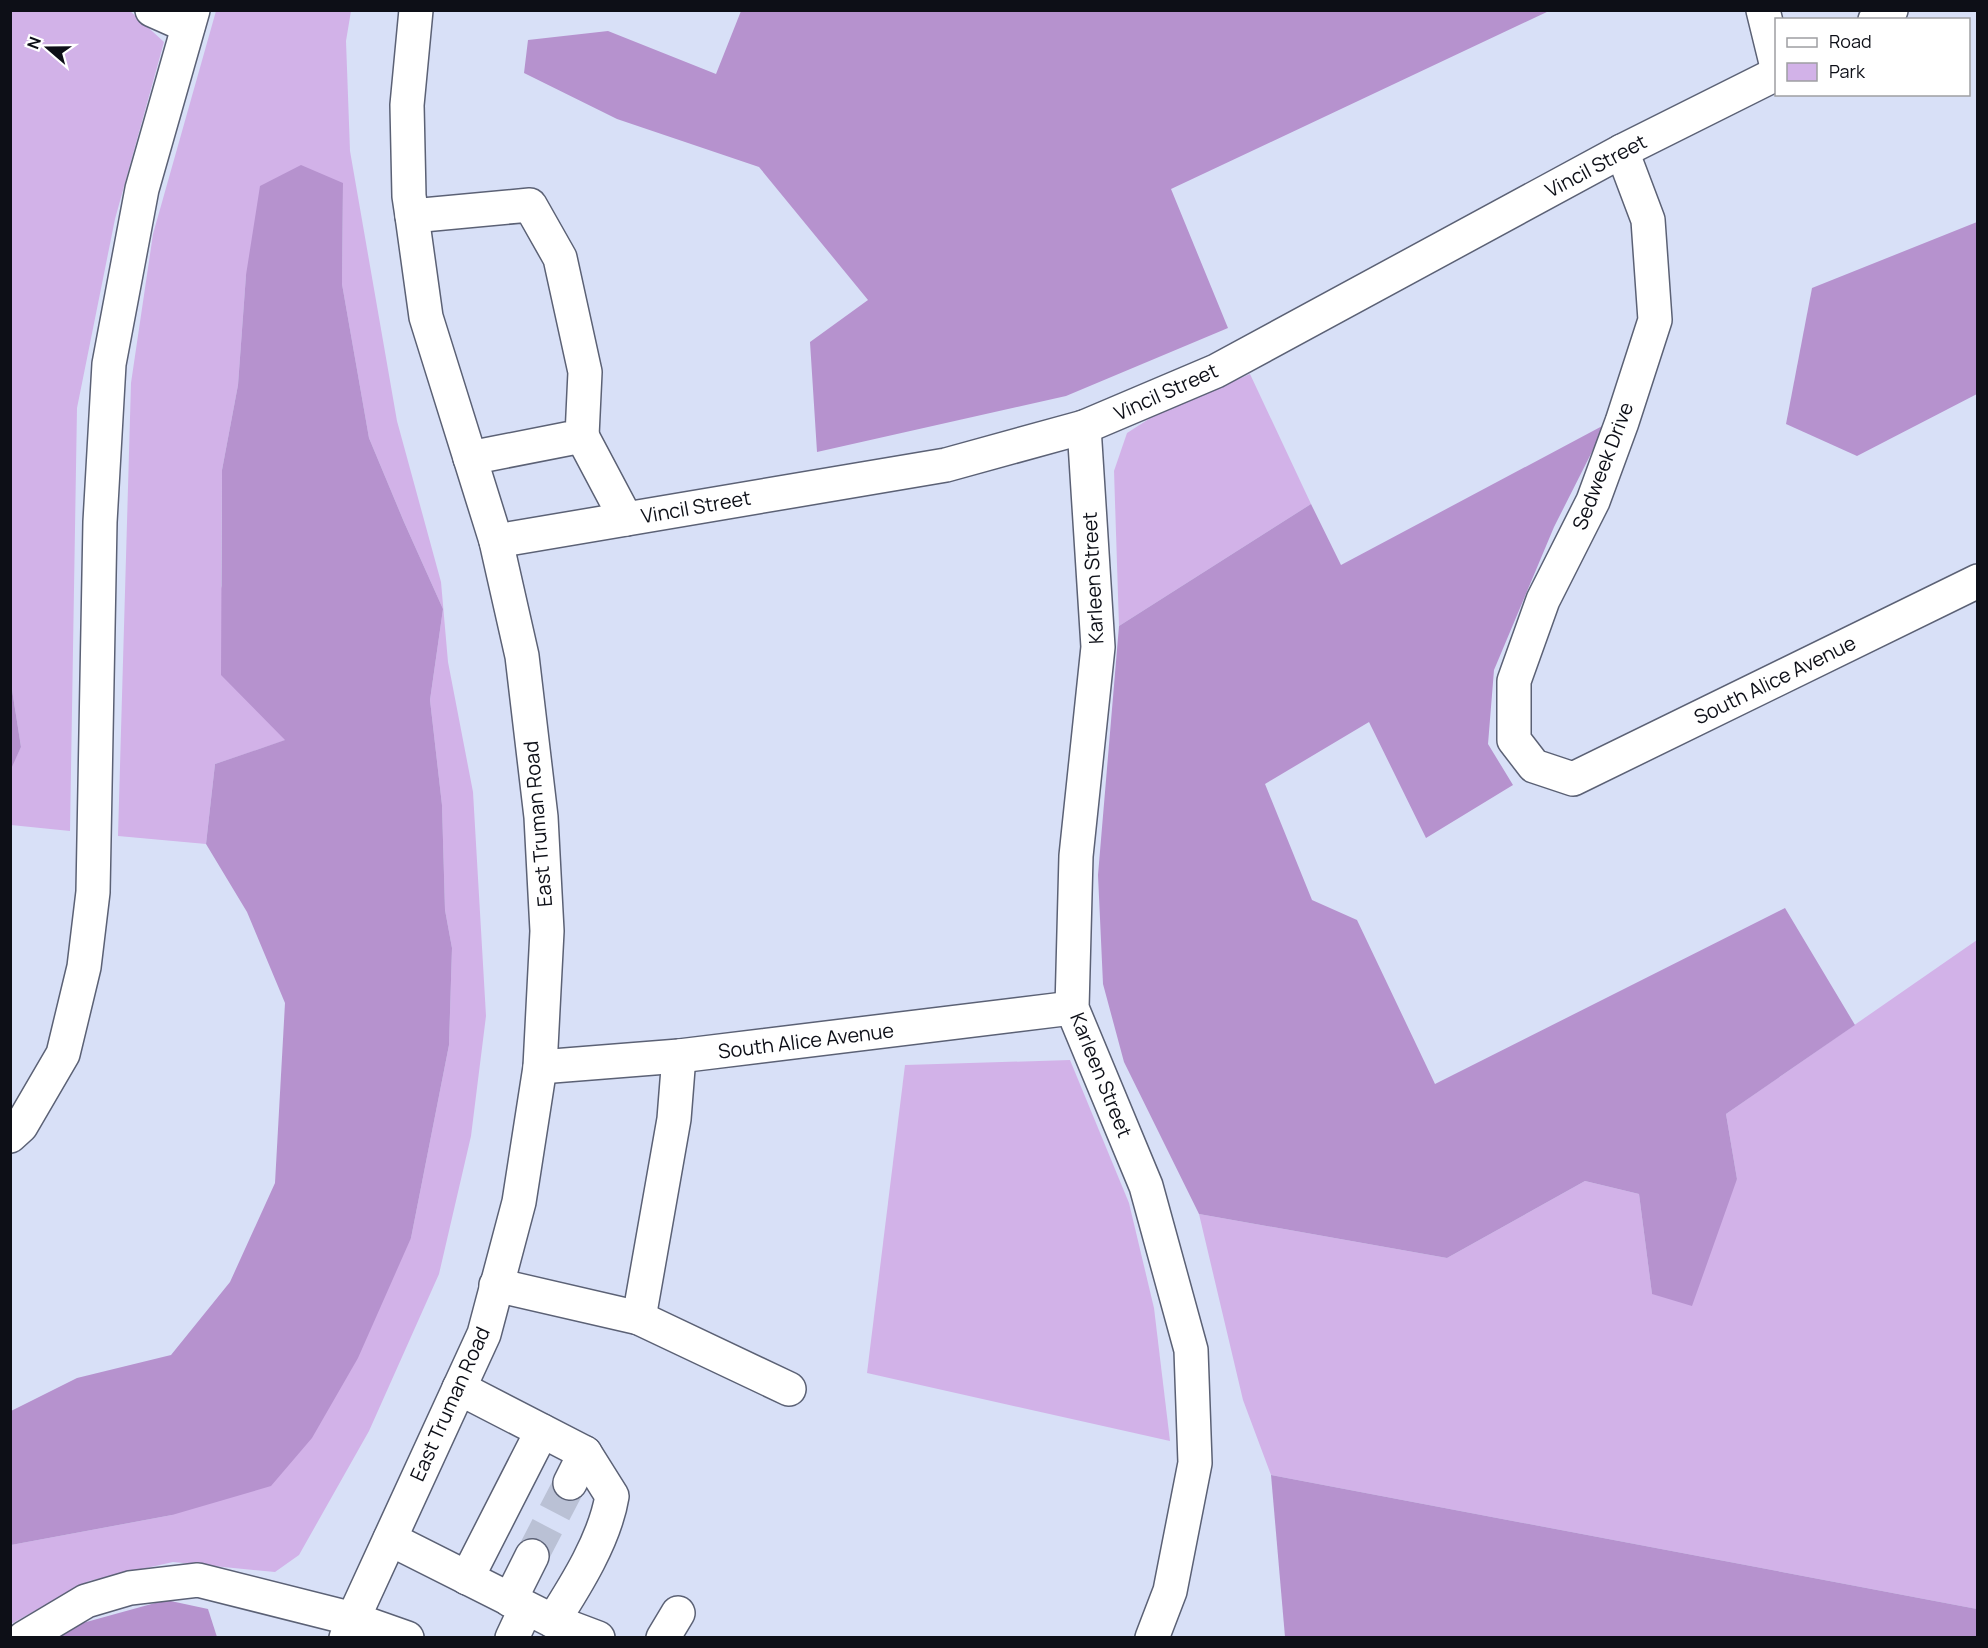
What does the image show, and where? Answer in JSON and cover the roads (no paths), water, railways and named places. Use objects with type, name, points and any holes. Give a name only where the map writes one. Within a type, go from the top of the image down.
[{"type":"street","points":[[10,1136],[21,1126],[63,1054],[84,967],[93,892],[100,522],[109,363],[142,189],[191,18],[152,10]]},
{"type":"street","name":"East Truman Road","points":[[345,1631],[484,1334],[519,1202],[540,1067],[546,931],[541,817],[522,656],[496,541],[426,317],[409,196],[407,105],[416,10]]},
{"type":"street","points":[[1763,10],[1775,59]]},
{"type":"street","points":[[1878,18],[1892,10]]},
{"type":"street","name":"Vincil Street","points":[[496,541],[946,465],[1084,427],[1216,371],[1622,151],[1775,74]]},
{"type":"street","name":"Sedweek Drive","points":[[1573,779],[1534,766],[1514,740],[1514,681],[1543,600],[1593,501],[1622,422],[1655,320],[1648,220],[1622,151]]},
{"type":"street","points":[[412,216],[530,205],[560,258],[585,372],[582,436],[626,519]]},
{"type":"street","name":"Karleen Street","points":[[1084,427],[1098,647],[1076,856],[1072,1008],[1146,1186],[1191,1350],[1195,1463],[1170,1592],[1152,1638]]},
{"type":"street","points":[[470,458],[582,436]]},
{"type":"street","name":"South Alice Avenue","points":[[1573,779],[1977,581]]},
{"type":"street","name":"South Alice Avenue","points":[[540,1067],[679,1056],[1072,1008]]},
{"type":"street","points":[[639,1318],[674,1119],[679,1056]]},
{"type":"street","points":[[496,1286],[639,1318],[789,1389]]},
{"type":"street","points":[[459,1388],[585,1453],[612,1496],[608,1516],[574,1588],[530,1609]]},
{"type":"street","points":[[467,1578],[542,1431]]},
{"type":"street","points":[[570,1483],[585,1453]]},
{"type":"street","points":[[390,1539],[530,1609],[598,1638]]},
{"type":"street","points":[[512,1638],[530,1609],[532,1556]]},
{"type":"street","points":[[24,1638],[86,1601],[130,1588],[198,1580],[345,1631],[407,1638]]},
{"type":"tunnel","points":[[532,1556],[570,1483]]}]
